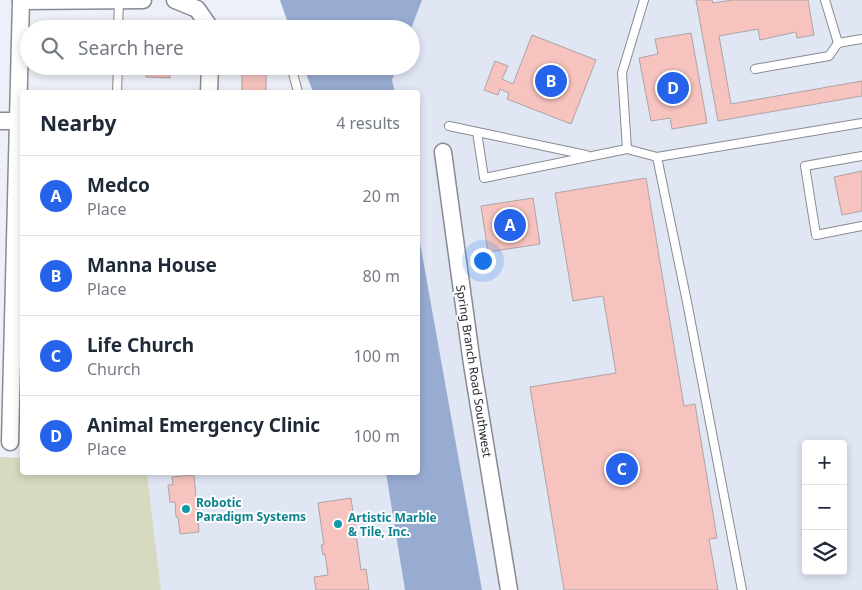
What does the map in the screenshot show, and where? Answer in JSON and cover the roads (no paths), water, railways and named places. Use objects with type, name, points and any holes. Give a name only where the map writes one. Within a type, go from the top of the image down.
[{"type":"street","points":[[21,20],[22,0],[143,0]]},
{"type":"street","points":[[177,0],[196,9],[204,20]]},
{"type":"street","points":[[11,442],[20,60]]},
{"type":"street","points":[[209,90],[210,75]]},
{"type":"street","points":[[0,120],[18,121]]},
{"type":"street","name":"Spring Branch Road Southwest","points":[[443,152],[472,364],[510,590]]},
{"type":"lane","points":[[627,149],[622,73],[644,0]]},
{"type":"lane","points":[[825,0],[838,43]]},
{"type":"lane","points":[[118,20],[119,1]]},
{"type":"lane","points":[[755,69],[829,56],[838,43],[862,39]]},
{"type":"lane","points":[[117,90],[118,75]]},
{"type":"lane","points":[[293,75],[297,90]]},
{"type":"lane","points":[[477,132],[484,178],[627,149],[657,157],[862,123]]},
{"type":"lane","points":[[449,126],[590,156]]},
{"type":"lane","points":[[862,156],[805,166],[816,235],[862,226]]},
{"type":"lane","points":[[657,157],[689,312],[742,590]]},
{"type":"water","points":[[280,0],[422,0],[414,20],[287,20]]},
{"type":"water","points":[[306,75],[394,75],[392,80],[394,90],[312,90]]},
{"type":"water","points":[[420,242],[482,590],[405,590],[386,475],[420,475]]},
{"type":"place","name":"Manna House","points":[[551,81]]},
{"type":"place","name":"Animal Emergency Clinic","points":[[673,88]]},
{"type":"place","name":"Medco","points":[[510,225]]},
{"type":"place","name":"Life Church","points":[[622,469]]},
{"type":"place","name":"Robotic Paradigm Systems","points":[[186,509]]},
{"type":"place","name":"Artistic Marble & Tile, Inc.","points":[[338,524]]}]
